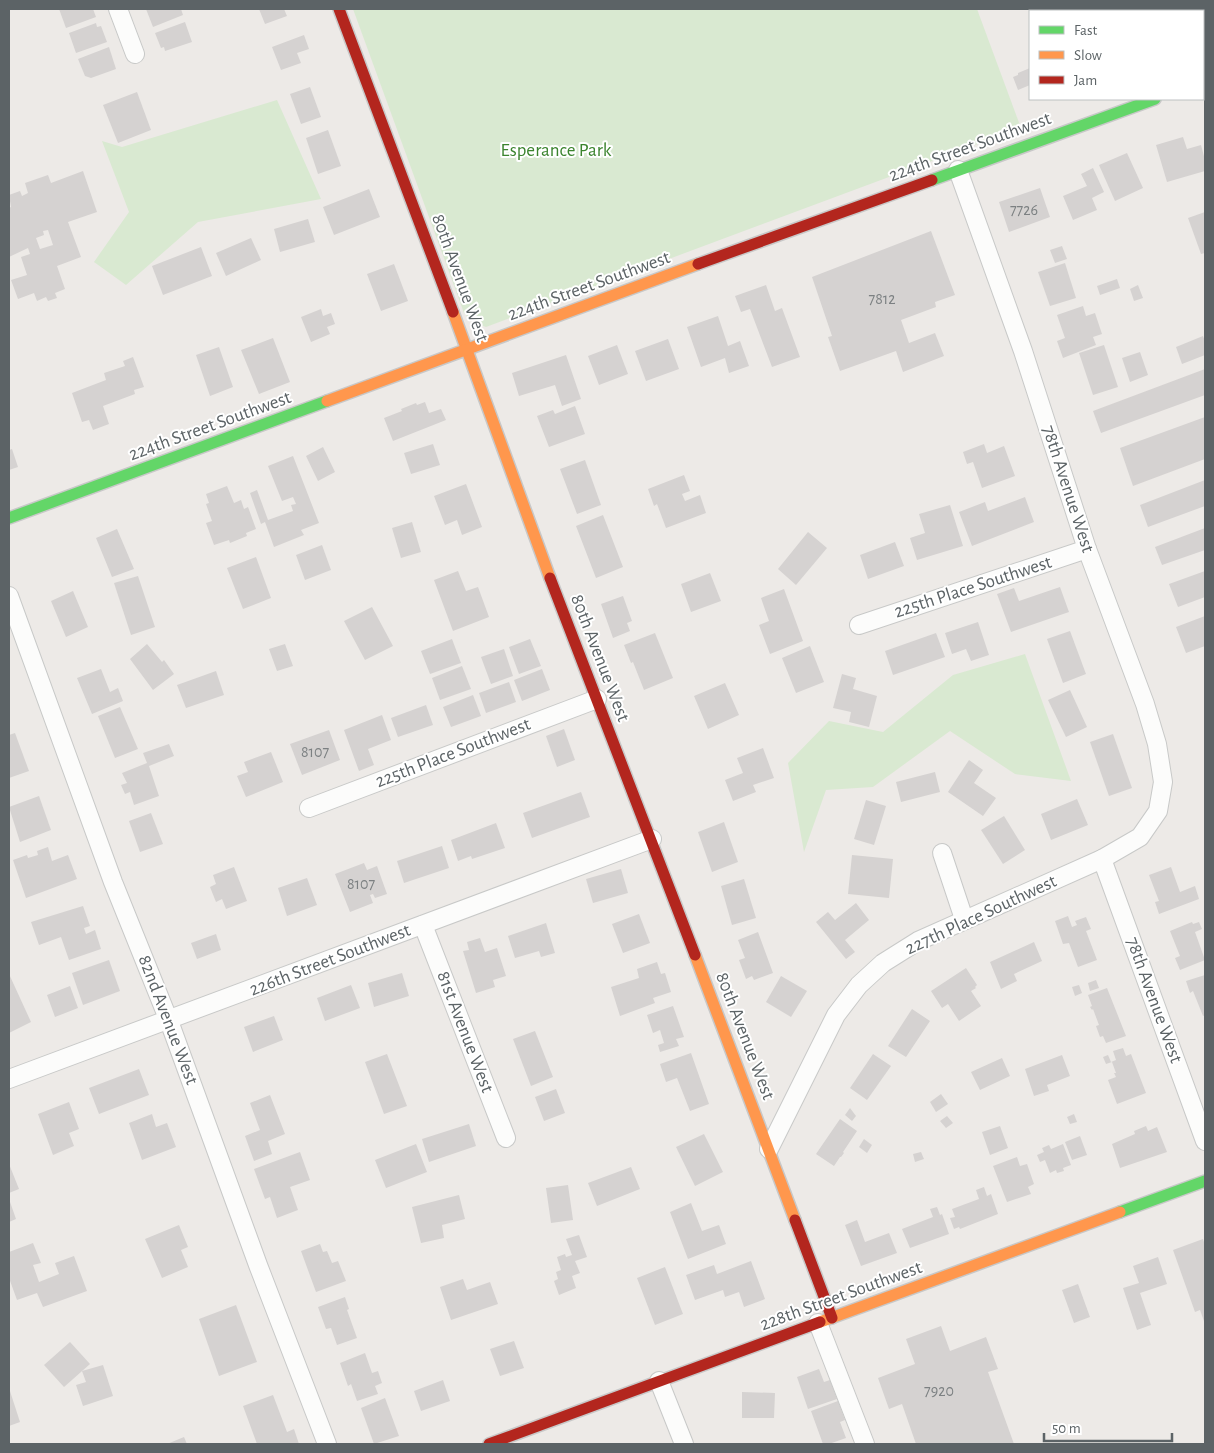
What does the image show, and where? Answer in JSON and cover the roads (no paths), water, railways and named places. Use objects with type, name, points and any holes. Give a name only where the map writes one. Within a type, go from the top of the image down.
[{"type":"street","points":[[118,9],[135,54]]},
{"type":"street","name":"80th Avenue West","points":[[340,9],[424,231],[532,527],[769,1149],[825,1321]]},
{"type":"street","name":"224th Street Southwest","points":[[9,518],[1152,100]]},
{"type":"street","name":"78th Avenue West","points":[[958,170],[1023,351],[1087,549],[1144,704],[1156,744],[1163,782],[1158,811]]},
{"type":"street","name":"225th Place Southwest","points":[[859,625],[1087,549]]},
{"type":"street","name":"82nd Avenue West","points":[[9,596],[113,882],[169,1021],[326,1444]]},
{"type":"street","name":"225th Place Southwest","points":[[309,808],[597,699]]},
{"type":"street","name":"227th Place Southwest","points":[[769,1149],[836,1015],[859,985],[883,963],[911,945],[964,919],[1102,859],[1140,837],[1158,811]]},
{"type":"street","name":"226th Street Southwest","points":[[9,1079],[652,840]]},
{"type":"street","points":[[942,854],[964,919]]},
{"type":"street","name":"78th Avenue West","points":[[1102,859],[1205,1141]]},
{"type":"street","name":"81st Avenue West","points":[[423,925],[506,1138]]},
{"type":"street","name":"228th Street Southwest","points":[[489,1444],[1205,1181]]},
{"type":"street","points":[[825,1321],[865,1444]]},
{"type":"street","points":[[659,1381],[684,1444]]},
{"type":"park label","name":"Esperance Park","points":[[556,150]]}]
